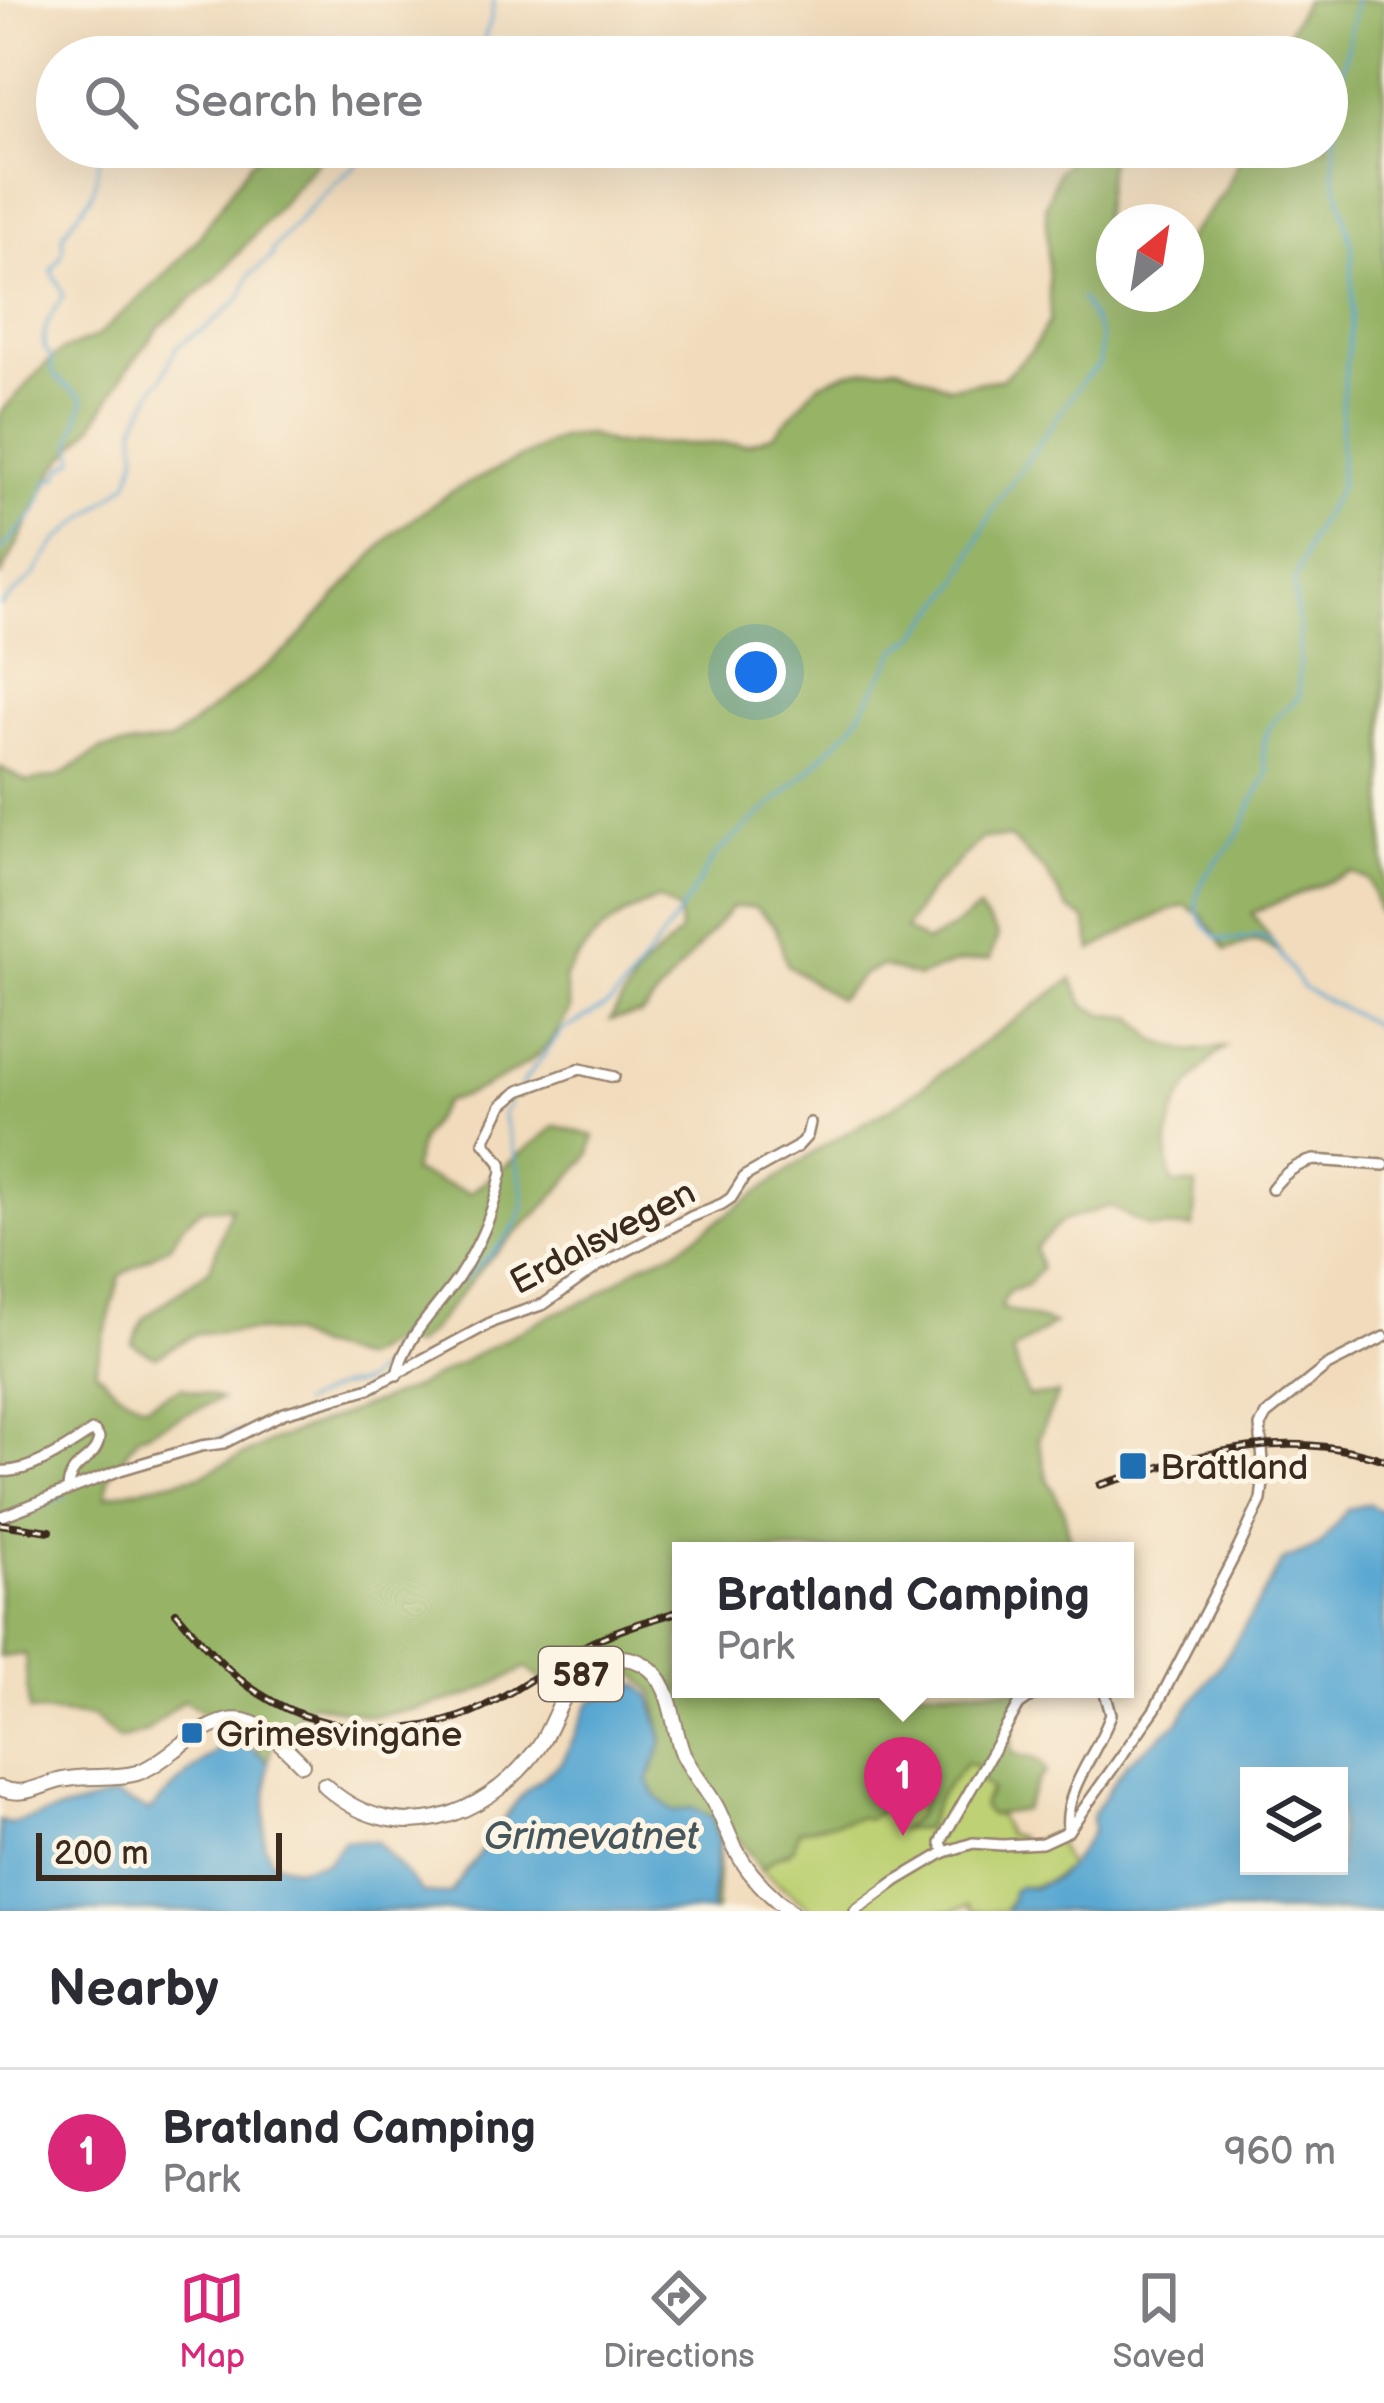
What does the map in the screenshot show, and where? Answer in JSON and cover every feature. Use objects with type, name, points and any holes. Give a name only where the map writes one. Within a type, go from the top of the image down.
[{"type":"main road","name":"587","points":[[324,1785],[355,1808],[388,1820],[430,1820],[457,1813],[496,1789],[530,1758],[570,1686],[592,1664],[611,1659],[638,1661],[662,1683],[683,1753],[717,1808],[735,1849],[759,1884],[790,1911]]},
{"type":"main road","points":[[0,1788],[18,1793],[68,1778],[139,1772],[212,1725],[229,1720],[261,1727],[302,1764]]},
{"type":"street","name":"Erdalsvegen","points":[[397,1375],[415,1336],[487,1229],[502,1172],[501,1163],[484,1142],[502,1105],[519,1091],[572,1070],[614,1077]]},
{"type":"street","name":"Erdalsvegen","points":[[0,1517],[180,1452],[224,1443],[284,1413],[349,1395],[397,1375],[494,1321],[544,1304],[598,1266],[731,1198],[745,1176],[797,1147],[810,1123]]},
{"type":"street","points":[[1272,1189],[1303,1162],[1384,1165]]},
{"type":"street","points":[[855,1911],[945,1852],[974,1844],[1042,1843],[1068,1831],[1155,1709],[1239,1547],[1261,1500],[1260,1426],[1266,1415],[1327,1366],[1384,1336]]},
{"type":"street","points":[[0,1471],[21,1470],[95,1432],[98,1448],[73,1470],[68,1489]]},
{"type":"street","points":[[945,1852],[944,1836],[1006,1726],[1030,1698]]},
{"type":"street","points":[[1068,1831],[1077,1784],[1112,1714],[1107,1698]]},
{"type":"green space","points":[[1305,0],[1384,0],[1384,919],[1369,880],[1351,872],[1252,913],[1279,951],[1256,941],[1226,950],[1203,916],[1184,905],[1092,950],[1086,920],[1068,909],[1045,871],[1010,838],[982,838],[928,892],[905,929],[926,942],[979,909],[998,935],[990,959],[956,963],[919,977],[882,966],[865,973],[838,999],[787,965],[775,926],[755,907],[732,907],[642,1014],[610,1020],[641,970],[680,933],[679,911],[658,899],[615,921],[583,951],[564,978],[570,1009],[540,1052],[501,1079],[444,1102],[420,1141],[412,1172],[470,1193],[556,1126],[594,1136],[590,1154],[549,1202],[485,1263],[414,1345],[391,1342],[360,1359],[289,1334],[266,1331],[197,1333],[156,1357],[132,1344],[144,1318],[210,1269],[231,1207],[200,1209],[170,1245],[120,1276],[95,1370],[120,1393],[145,1405],[182,1387],[220,1399],[138,1436],[109,1477],[106,1496],[201,1475],[275,1440],[414,1388],[546,1317],[593,1298],[644,1263],[674,1252],[822,1147],[901,1102],[1072,979],[1085,1006],[1107,1015],[1135,1018],[1156,1041],[1189,1051],[1225,1047],[1196,1076],[1171,1125],[1168,1144],[1173,1184],[1196,1185],[1193,1228],[1148,1227],[1110,1206],[1062,1221],[1035,1248],[1041,1269],[1027,1285],[1008,1292],[1001,1308],[1054,1324],[1012,1352],[1028,1397],[1058,1394],[1038,1439],[1071,1542],[672,1542],[672,1698],[1026,1698],[1012,1712],[1012,1752],[1037,1760],[1046,1772],[1024,1810],[990,1815],[983,1803],[991,1790],[982,1783],[978,1767],[966,1763],[939,1796],[925,1829],[901,1829],[916,1817],[926,1791],[915,1787],[868,1819],[799,1830],[793,1848],[761,1870],[739,1839],[720,1839],[716,1911],[711,1911],[692,1808],[672,1812],[648,1780],[663,1742],[655,1694],[630,1669],[582,1678],[555,1692],[527,1668],[471,1695],[370,1716],[311,1703],[274,1737],[268,1761],[229,1717],[206,1714],[183,1700],[146,1732],[119,1740],[93,1717],[29,1711],[25,1654],[0,1657],[0,767],[27,782],[59,776],[102,749],[171,741],[290,648],[392,534],[449,493],[560,438],[588,434],[611,444],[747,444],[774,435],[819,384],[848,372],[898,366],[949,387],[1002,379],[1032,350],[1050,320],[1046,205],[1061,168],[1109,168],[1104,204],[1096,204],[1096,312],[1204,312],[1204,217],[1236,168],[1348,168],[1348,36],[1285,36]]},
{"type":"green space","points":[[247,168],[312,168],[217,278],[160,326],[92,427],[56,467],[0,578],[0,413],[48,362],[63,350],[96,337],[197,240]]},
{"type":"green space","points":[[966,1763],[979,1767],[991,1790],[983,1803],[990,1815],[998,1814],[1007,1834],[1028,1843],[1054,1835],[1068,1867],[1045,1882],[1019,1887],[1005,1911],[973,1911],[969,1905],[952,1911],[814,1911],[761,1870],[773,1858],[788,1853],[799,1830],[860,1817],[915,1787],[926,1790],[916,1817],[901,1830],[927,1827],[942,1792]]},
{"type":"water","points":[[1368,1504],[1384,1513],[1384,1911],[1005,1911],[1012,1891],[1033,1888],[1068,1867],[1093,1831],[1094,1812],[1127,1763],[1178,1722],[1230,1651],[1283,1561],[1319,1546],[1347,1509]]},
{"type":"water","name":"Grimevatnet","points":[[636,1684],[651,1696],[663,1742],[648,1780],[655,1794],[672,1811],[692,1808],[712,1817],[718,1842],[711,1911],[0,1911],[0,1821],[10,1824],[115,1796],[149,1811],[224,1745],[245,1743],[268,1761],[264,1844],[272,1861],[295,1869],[327,1862],[344,1840],[377,1842],[423,1893],[450,1894],[523,1793],[563,1761],[590,1702]]},
{"type":"waterway","points":[[485,36],[494,0]]},
{"type":"waterway","points":[[1348,44],[1356,0]]},
{"type":"waterway","points":[[0,552],[35,512],[48,480],[57,478],[75,460],[72,441],[84,400],[55,375],[44,335],[63,297],[52,270],[61,255],[63,235],[92,193],[98,168]]},
{"type":"waterway","points":[[0,606],[36,574],[56,542],[129,482],[137,453],[135,426],[178,346],[240,299],[250,275],[353,168]]},
{"type":"waterway","points":[[1334,168],[1352,246],[1340,487],[1310,538],[1294,585],[1299,697],[1268,729],[1263,748],[1268,771],[1241,831],[1206,876],[1197,901],[1205,926],[1219,939],[1258,936],[1272,942],[1303,988],[1384,1030]]},
{"type":"waterway","points":[[521,1085],[562,1031],[611,1003],[632,979],[715,855],[853,725],[898,649],[917,635],[957,585],[993,509],[1083,380],[1099,365],[1101,337],[1081,298]]},
{"type":"waterway","points":[[460,1282],[505,1239],[523,1209],[520,1176],[503,1114],[510,1103]]},
{"type":"waterway","points":[[301,1404],[367,1380],[384,1365],[401,1331],[419,1321]]},
{"type":"waterway","points":[[218,1440],[237,1432]]},
{"type":"waterway","points":[[0,1529],[65,1496]]},
{"type":"railway","points":[[1100,1485],[1206,1455],[1275,1445],[1347,1450],[1384,1460]]},
{"type":"railway","points":[[0,1524],[50,1531]]},
{"type":"railway","points":[[176,1612],[228,1668],[273,1702],[331,1723],[393,1729],[424,1726],[483,1707],[590,1643],[672,1614]]},
{"type":"place","name":"Brattland","points":[[1133,1466]]},
{"type":"place","name":"Grimesvingane","points":[[192,1733]]},
{"type":"place","name":"Bratland Camping","points":[[903,1836]]}]
